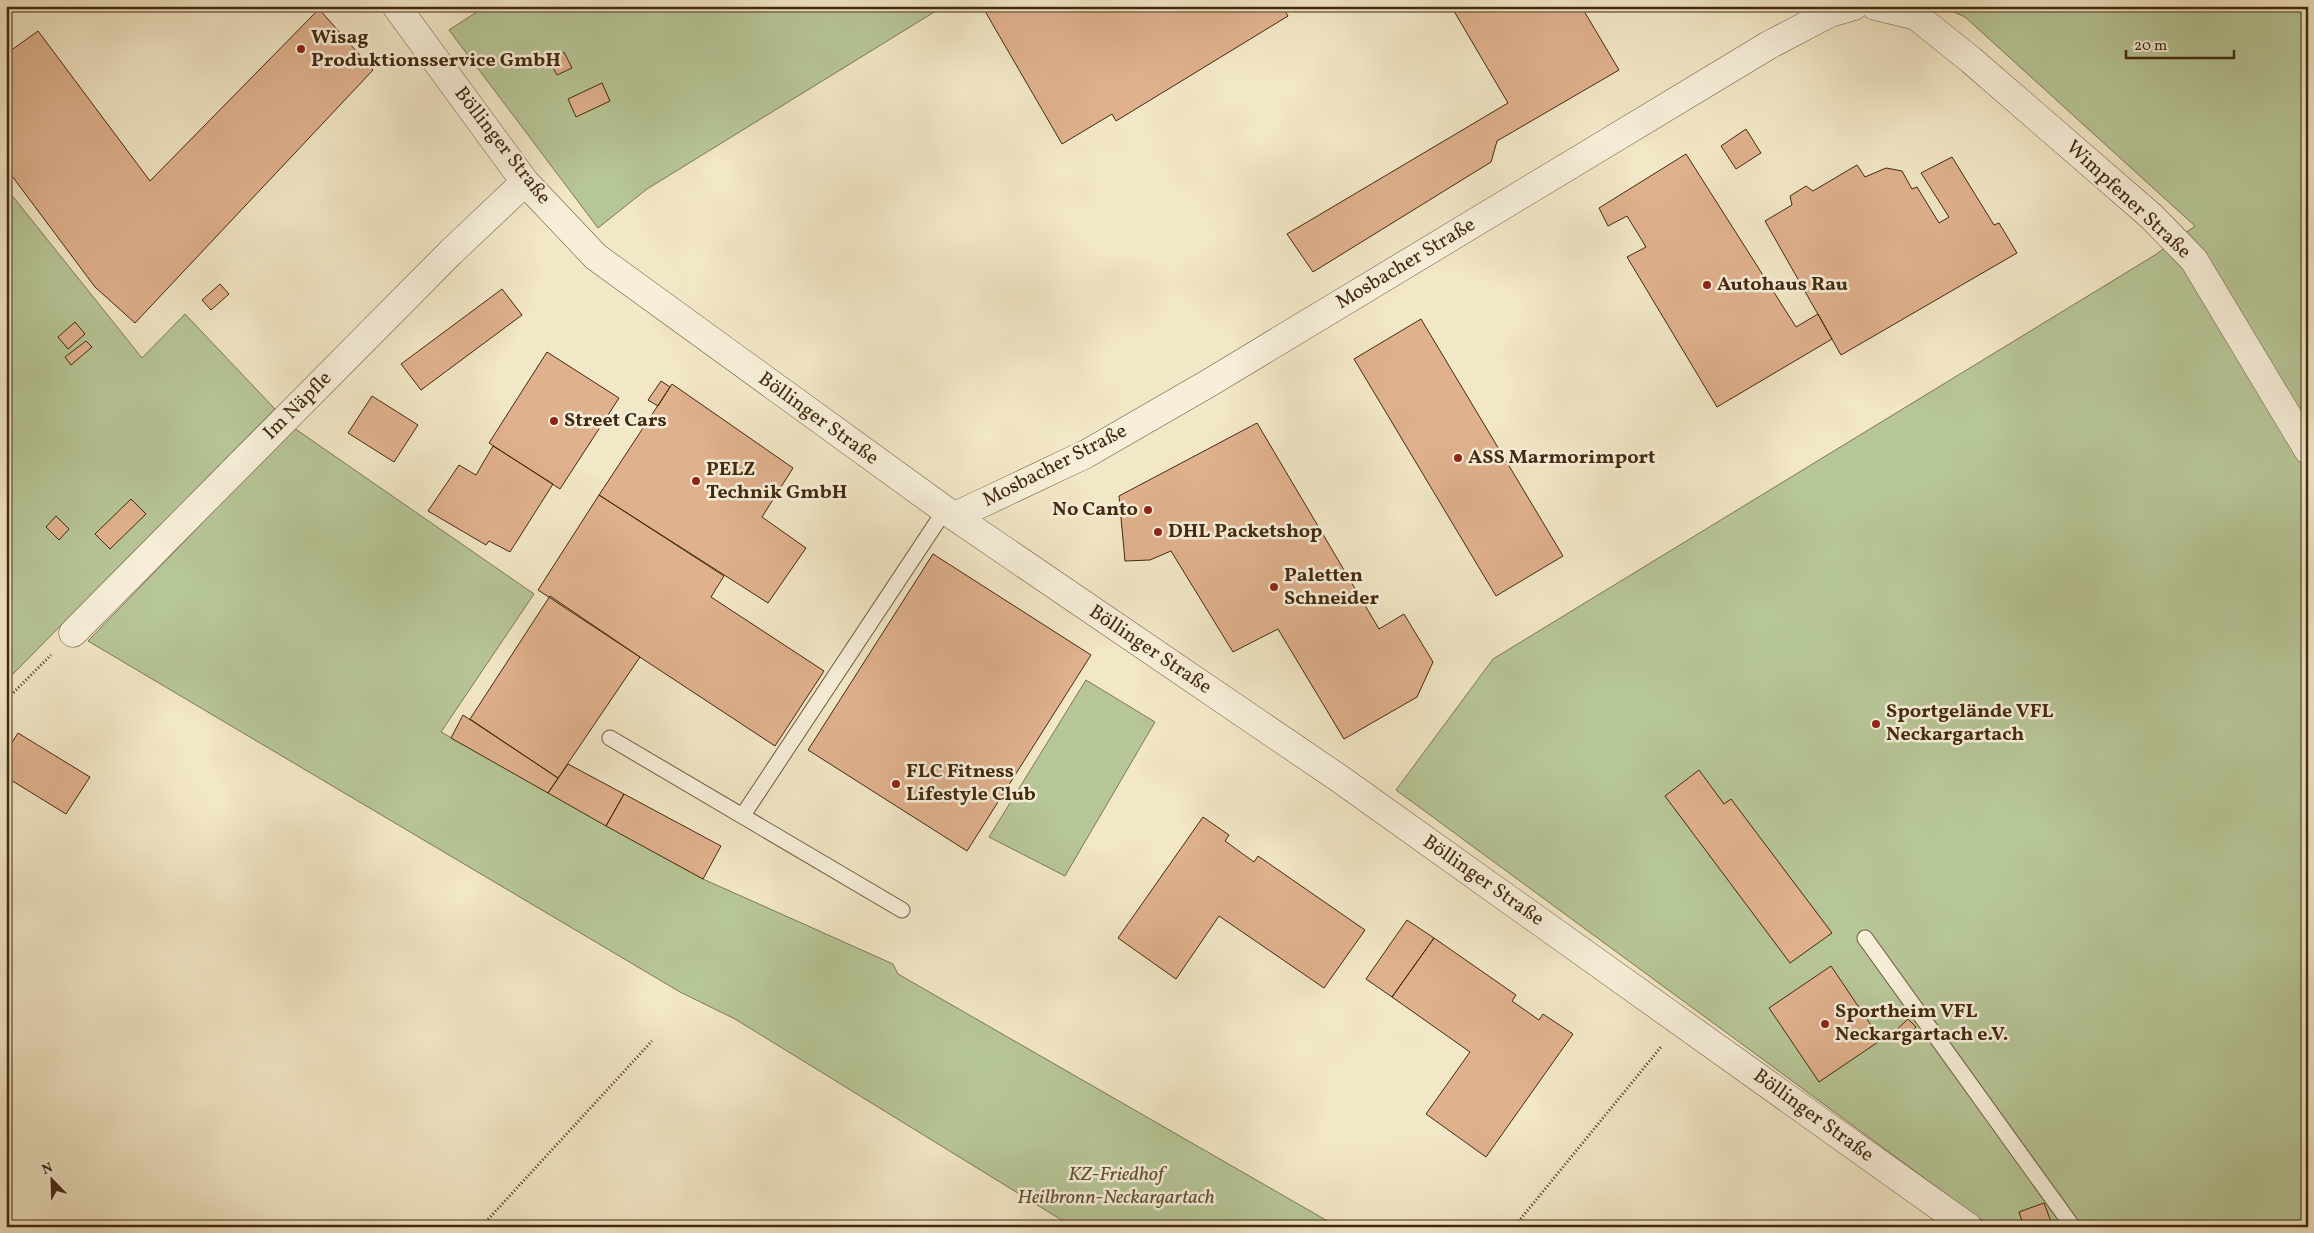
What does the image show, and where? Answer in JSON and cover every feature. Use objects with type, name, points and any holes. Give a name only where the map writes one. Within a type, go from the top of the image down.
[{"type":"street","name":"Böllinger Straße","points":[[396,6],[525,182],[596,257],[950,513],[1340,779],[1968,1227]]},
{"type":"street","name":"Mosbacher Straße","points":[[950,513],[1086,454],[1209,383],[1769,45],[1830,13],[1854,6]]},
{"type":"street","name":"Wimpfener Straße","points":[[1875,6],[1916,16],[1971,60],[2144,210],[2194,260],[2308,450]]},
{"type":"street","name":"Im Näpfle","points":[[73,633],[451,252],[525,182]]},
{"type":"lane","points":[[743,815],[950,513]]},
{"type":"lane","points":[[610,738],[902,910]]},
{"type":"lane","points":[[1865,938],[2074,1227]]},
{"type":"path","points":[[6,700],[73,633]]},
{"type":"path","points":[[1514,1227],[1682,1022]]},
{"type":"path","points":[[480,1227],[652,1041]]},
{"type":"green space","points":[[486,6],[944,6],[647,189],[598,228],[449,30]]},
{"type":"green space","name":"Sportgelände VFL Neckargartach","points":[[1941,6],[2308,6],[2308,1227],[1991,1227],[1396,790],[1493,659],[2155,255],[2195,226],[1965,17]]},
{"type":"green space","points":[[6,188],[142,358],[185,314],[275,409],[6,681]]},
{"type":"green space","name":"KZ-Friedhof Heilbronn-Neckargartach","points":[[294,428],[534,594],[441,732],[703,879],[893,964],[898,974],[1338,1227],[1073,1227],[735,1019],[680,992],[88,641]]},
{"type":"green space","points":[[1086,680],[1155,722],[1065,876],[989,837]]},
{"type":"building","points":[[982,6],[1282,6],[1288,16],[1116,121],[1112,114],[1062,144]]},
{"type":"building","points":[[1451,6],[1581,6],[1619,70],[1497,141],[1491,162],[1313,272],[1287,234],[1508,103]]},
{"type":"building","points":[[319,9],[373,70],[135,323],[95,287],[6,168],[6,54],[38,31],[150,181]]},
{"type":"building","points":[[564,52],[572,68],[557,75],[549,60]]},
{"type":"building","points":[[602,83],[610,101],[576,117],[568,99]]},
{"type":"building","points":[[1746,129],[1761,153],[1736,169],[1721,146]]},
{"type":"building","name":"Autohaus Rau","points":[[1686,154],[1796,327],[1818,314],[1832,339],[1717,407],[1627,257],[1646,247],[1627,216],[1608,226],[1599,208]]},
{"type":"building","points":[[1952,157],[1994,225],[1999,223],[2017,253],[1841,355],[1765,221],[1792,205],[1790,196],[1806,186],[1813,191],[1857,165],[1865,177],[1886,168],[1902,171],[1912,189],[1917,187],[1939,223],[1949,217],[1921,173]]},
{"type":"building","points":[[220,284],[229,294],[211,310],[202,300]]},
{"type":"building","points":[[502,289],[522,315],[421,390],[401,364]]},
{"type":"building","name":"ASS Marmorimport","points":[[1421,319],[1563,556],[1496,596],[1354,359]]},
{"type":"building","points":[[75,322],[85,334],[68,349],[58,337]]},
{"type":"building","points":[[86,341],[92,347],[71,365],[65,357]]},
{"type":"building","name":"Street Cars","points":[[547,352],[619,398],[560,489],[489,443]]},
{"type":"building","points":[[661,381],[670,387],[658,406],[648,400]]},
{"type":"building","name":"PELZ Technik GmbH","points":[[672,384],[793,468],[762,517],[806,548],[768,603],[599,495]]},
{"type":"building","points":[[372,396],[418,425],[394,462],[348,433]]},
{"type":"building","name":"Paletten Schneider","points":[[1257,423],[1379,629],[1404,614],[1433,662],[1417,697],[1344,739],[1278,629],[1233,652],[1171,551],[1150,560],[1125,561],[1119,496]]},
{"type":"building","points":[[493,446],[553,484],[510,552],[489,541],[486,545],[428,511],[459,465],[476,475]]},
{"type":"building","points":[[599,495],[724,576],[711,597],[824,671],[775,746],[538,590]]},
{"type":"building","points":[[131,499],[146,514],[110,549],[95,534]]},
{"type":"building","points":[[56,516],[69,529],[59,540],[46,527]]},
{"type":"building","points":[[933,554],[1091,655],[967,851],[808,750]]},
{"type":"building","points":[[550,596],[640,657],[558,778],[470,719]]},
{"type":"building","points":[[463,715],[558,778],[548,793],[451,738]]},
{"type":"building","points":[[18,733],[90,777],[66,814],[6,777],[6,752]]},
{"type":"building","points":[[568,764],[624,794],[606,826],[548,793]]},
{"type":"building","points":[[1699,770],[1724,804],[1731,799],[1832,933],[1790,963],[1665,796]]},
{"type":"building","points":[[624,794],[721,846],[703,879],[606,826]]},
{"type":"building","points":[[1203,817],[1229,835],[1225,841],[1254,862],[1258,856],[1365,930],[1324,988],[1219,916],[1176,979],[1118,938]]},
{"type":"building","points":[[1407,920],[1434,938],[1392,997],[1366,979]]},
{"type":"building","points":[[1434,938],[1516,995],[1512,1001],[1539,1020],[1543,1014],[1573,1034],[1486,1157],[1426,1114],[1470,1052],[1392,997]]},
{"type":"building","name":"Sportheim VFL Neckargartach e.V.","points":[[1831,966],[1881,1040],[1819,1082],[1769,1008]]},
{"type":"building","points":[[1908,1019],[1916,1027],[1902,1041],[1894,1032]]},
{"type":"building","points":[[2044,1203],[2053,1227],[2024,1227],[2019,1212]]},
{"type":"place","name":"Wisag Produktionsservice GmbH","points":[[301,49]]},
{"type":"place","name":"Autohaus Rau","points":[[1707,285]]},
{"type":"place","name":"Street Cars","points":[[554,421]]},
{"type":"place","name":"ASS Marmorimport","points":[[1458,458]]},
{"type":"place","name":"PELZ Technik GmbH","points":[[696,481]]},
{"type":"place","name":"No Canto","points":[[1148,510]]},
{"type":"place","name":"DHL Packetshop","points":[[1158,532]]},
{"type":"place","name":"Paletten Schneider","points":[[1274,587]]},
{"type":"place","name":"Sportgelände VFL Neckargartach","points":[[1876,724]]},
{"type":"place","name":"FLC Fitness Lifestyle Club","points":[[896,784]]},
{"type":"place","name":"Sportheim VFL Neckargartach e.V.","points":[[1825,1024]]}]
